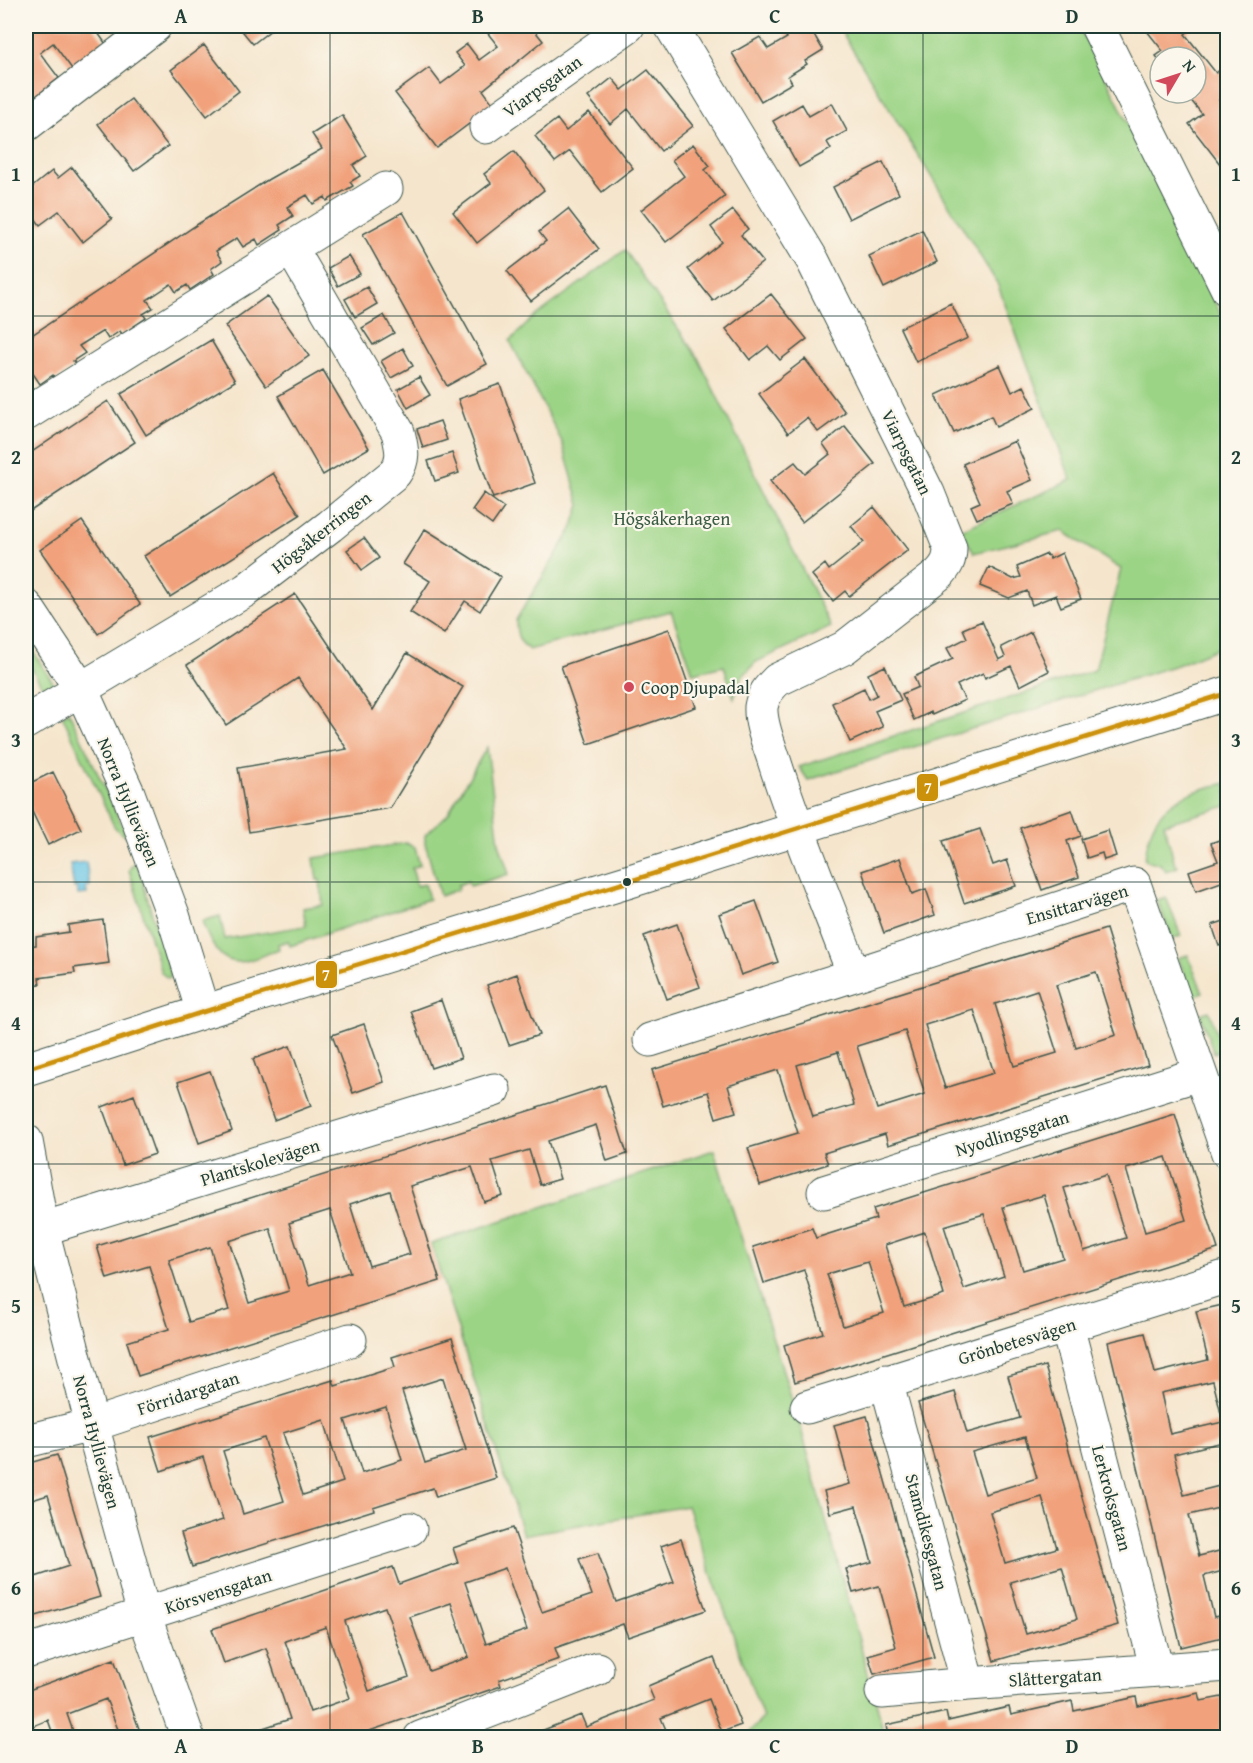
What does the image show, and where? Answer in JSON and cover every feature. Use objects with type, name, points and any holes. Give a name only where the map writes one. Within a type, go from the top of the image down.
[{"type":"street","points":[[26,125],[155,26]]},
{"type":"street","name":"Viarpsgatan","points":[[486,127],[628,26]]},
{"type":"street","name":"Viarpsgatan","points":[[671,26],[813,261],[927,493],[950,548],[947,566],[872,628],[844,648],[789,673],[768,688],[761,709],[766,734],[786,798],[798,827]]},
{"type":"street","points":[[1097,26],[1227,290]]},
{"type":"street","points":[[26,414],[386,189]]},
{"type":"street","name":"Högsåkerringen","points":[[26,722],[246,590],[330,526],[395,473],[401,464],[402,450],[398,432],[291,248]]},
{"type":"street","name":"Norra Hyllievägen","points":[[26,606],[81,689],[148,844],[203,1012]]},
{"type":"street","points":[[26,1069],[1227,693]]},
{"type":"street","points":[[798,827],[854,975]]},
{"type":"street","name":"Ensittarvägen","points":[[650,1040],[1134,884],[1227,1153]]},
{"type":"street","name":"Nyodlingsgatan","points":[[824,1192],[1199,1074]]},
{"type":"street","name":"Plantskolevägen","points":[[34,1231],[494,1090]]},
{"type":"street","name":"Norra Hyllievägen","points":[[26,1141],[34,1231],[92,1425],[144,1614],[188,1737]]},
{"type":"street","name":"Grönbetesvägen","points":[[807,1407],[1227,1276]]},
{"type":"street","name":"Lerkroksgatan","points":[[1067,1326],[1157,1670]]},
{"type":"street","name":"Förridargatan","points":[[26,1441],[92,1425],[350,1340]]},
{"type":"street","name":"Stamdikesgatan","points":[[885,1381],[968,1684]]},
{"type":"street","name":"Körsvensgatan","points":[[26,1652],[410,1529]]},
{"type":"street","name":"Slåttergatan","points":[[882,1692],[1227,1665]]},
{"type":"street","points":[[420,1737],[597,1669]]},
{"type":"green space","points":[[838,26],[1077,26],[1090,45],[1227,327],[1227,644],[1180,664],[808,780],[799,767],[1095,670],[1121,569],[1063,531],[974,553],[961,530],[1071,480],[997,283]]},
{"type":"green space","name":"Högsåkerhagen","points":[[625,250],[698,358],[831,627],[756,662],[741,678],[734,698],[724,666],[693,673],[671,611],[529,650],[517,633],[516,620],[572,529],[580,505],[562,442],[510,341],[533,318]]},
{"type":"green space","points":[[26,641],[55,685],[45,691],[26,659]]},
{"type":"green space","points":[[69,712],[127,836],[120,833],[114,826],[62,715]]},
{"type":"green space","points":[[487,747],[499,843],[509,874],[470,886],[468,881],[458,885],[459,889],[440,896],[425,843],[425,835],[447,815]]},
{"type":"green space","points":[[1227,783],[1227,806],[1164,824],[1175,864],[1178,867],[1166,871],[1160,864],[1145,860],[1153,827],[1170,805],[1194,792]]},
{"type":"green space","points":[[406,843],[415,848],[420,865],[412,868],[417,886],[425,884],[429,899],[290,946],[288,941],[278,944],[279,949],[243,962],[225,958],[214,947],[207,934],[202,921],[220,916],[225,939],[306,926],[303,908],[323,905],[314,858]]},
{"type":"green space","points":[[137,863],[171,977],[167,978],[161,972],[129,870]]},
{"type":"green space","points":[[1166,897],[1181,936],[1172,939],[1157,900]]},
{"type":"green space","points":[[1188,955],[1203,993],[1194,997],[1178,958]]},
{"type":"green space","points":[[1209,1011],[1223,1050],[1214,1053],[1200,1014]]},
{"type":"green space","points":[[714,1150],[800,1425],[884,1737],[745,1737],[763,1718],[687,1506],[523,1535],[431,1244]]},
{"type":"water","points":[[86,862],[90,886],[86,887],[87,894],[78,895],[77,887],[74,888],[70,864]]},
{"type":"building","points":[[29,26],[93,26],[106,44],[72,69],[53,43],[40,53],[59,78],[26,104],[26,28]]},
{"type":"building","points":[[112,26],[129,26],[119,34]]},
{"type":"building","points":[[238,26],[276,26],[253,44]]},
{"type":"building","points":[[482,26],[531,26],[543,41],[483,90],[494,105],[437,148],[395,93],[429,68],[441,84],[465,66],[455,53],[467,44],[479,60],[498,46]]},
{"type":"building","points":[[809,26],[823,50],[805,61],[807,64],[788,76],[792,83],[761,101],[732,53],[760,37],[768,49],[787,38],[781,28]]},
{"type":"building","points":[[1143,26],[1195,26],[1185,34],[1194,45],[1158,45]]},
{"type":"building","points":[[204,45],[239,91],[207,116],[171,70]]},
{"type":"building","points":[[1208,63],[1216,73],[1227,64],[1227,93],[1219,100],[1227,111],[1227,173],[1189,124],[1202,114],[1195,105],[1208,105]]},
{"type":"building","points":[[648,70],[693,126],[661,151],[628,109],[610,124],[588,97],[612,78],[622,90]]},
{"type":"building","points":[[131,99],[168,146],[134,171],[98,124]]},
{"type":"building","points":[[832,103],[847,131],[827,142],[831,149],[799,167],[773,121],[802,104],[809,116]]},
{"type":"building","points":[[589,112],[633,168],[602,192],[570,151],[555,162],[535,136],[557,119],[566,131]]},
{"type":"building","points":[[342,115],[367,156],[353,165],[360,176],[350,182],[353,186],[327,201],[325,197],[313,204],[307,195],[287,207],[293,216],[279,225],[282,230],[259,245],[256,239],[243,247],[237,238],[216,251],[222,261],[211,269],[214,274],[190,290],[187,285],[176,292],[171,284],[147,300],[153,308],[143,314],[146,318],[122,334],[120,331],[108,339],[103,331],[79,346],[85,353],[73,361],[76,365],[55,379],[53,375],[40,384],[32,372],[26,376],[26,339],[198,224],[322,149],[312,134]]},
{"type":"building","points":[[693,144],[710,166],[705,170],[725,196],[666,242],[641,210],[684,176],[672,160]]},
{"type":"building","points":[[514,151],[544,190],[477,243],[453,212],[491,183],[484,174]]},
{"type":"building","points":[[883,162],[899,194],[849,219],[833,187]]},
{"type":"building","points":[[72,167],[112,219],[83,242],[59,211],[40,225],[26,206],[26,192],[52,171],[58,178]]},
{"type":"building","points":[[568,209],[599,249],[531,301],[507,271],[546,241],[539,232]]},
{"type":"building","points":[[733,210],[748,229],[741,235],[763,262],[713,301],[688,269],[722,242],[711,227]]},
{"type":"building","points":[[403,212],[487,364],[447,386],[363,234]]},
{"type":"building","points":[[922,230],[937,262],[884,288],[869,256]]},
{"type":"building","points":[[349,256],[360,274],[338,286],[328,268]]},
{"type":"building","points":[[367,287],[377,304],[355,317],[345,299]]},
{"type":"building","points":[[771,294],[807,339],[780,360],[768,346],[750,360],[726,329]]},
{"type":"building","points":[[267,296],[309,356],[266,386],[225,326]]},
{"type":"building","points":[[951,303],[968,338],[916,362],[900,328]]},
{"type":"building","points":[[384,315],[394,333],[373,345],[362,328]]},
{"type":"building","points":[[211,340],[235,381],[146,435],[121,394]]},
{"type":"building","points":[[403,348],[413,366],[391,378],[381,361]]},
{"type":"building","points":[[805,359],[845,412],[818,432],[807,418],[788,433],[759,394]]},
{"type":"building","points":[[1000,365],[1012,392],[1024,386],[1035,408],[996,427],[991,416],[954,433],[936,395]]},
{"type":"building","points":[[323,370],[369,448],[323,475],[278,396]]},
{"type":"building","points":[[419,377],[430,395],[408,408],[398,389]]},
{"type":"building","points":[[500,384],[535,483],[493,498],[458,399]]},
{"type":"building","points":[[108,401],[135,442],[26,514],[26,456]]},
{"type":"building","points":[[440,421],[447,440],[423,448],[417,429]]},
{"type":"building","points":[[845,426],[875,464],[802,522],[770,481],[795,462],[805,474],[830,454],[823,444]]},
{"type":"building","points":[[1015,441],[1032,480],[1007,491],[1013,504],[977,519],[971,506],[980,502],[963,464]]},
{"type":"building","points":[[452,453],[459,473],[435,481],[428,461]]},
{"type":"building","points":[[273,473],[300,515],[170,597],[144,556]]},
{"type":"building","points":[[484,493],[504,508],[492,525],[472,510]]},
{"type":"building","points":[[874,507],[908,550],[849,596],[845,591],[833,601],[812,575],[825,564],[829,570],[864,542],[851,526]]},
{"type":"building","points":[[82,521],[140,604],[98,634],[40,550]]},
{"type":"building","points":[[425,529],[501,577],[480,611],[465,601],[444,634],[410,612],[430,581],[403,564]]},
{"type":"building","points":[[364,538],[379,558],[362,570],[347,550]]},
{"type":"building","points":[[1062,553],[1081,599],[1061,607],[1056,595],[1032,605],[1027,591],[1009,598],[980,586],[989,567],[1013,579],[1021,577],[1017,567],[1047,554],[1050,559]]},
{"type":"building","points":[[295,594],[373,710],[407,653],[463,687],[390,808],[249,832],[238,768],[347,749],[298,678],[226,725],[187,665]]},
{"type":"building","points":[[982,621],[999,660],[1005,657],[1001,647],[1031,632],[1049,671],[1020,686],[1011,666],[985,678],[983,673],[957,685],[965,700],[932,715],[931,712],[914,720],[902,694],[918,687],[914,677],[953,659],[947,648],[967,638],[963,629]]},
{"type":"building","name":"Coop Djupadal","points":[[669,629],[696,707],[588,744],[561,666]]},
{"type":"building","points":[[885,666],[901,700],[875,711],[883,727],[850,742],[832,703],[864,688],[869,699],[877,695],[868,674]]},
{"type":"building","points":[[53,772],[81,829],[48,845],[26,799],[26,785]]},
{"type":"building","points":[[1072,810],[1081,836],[1067,841],[1079,877],[1042,890],[1020,828]]},
{"type":"building","points":[[980,829],[993,865],[1007,860],[1016,886],[964,903],[943,841]]},
{"type":"building","points":[[1108,830],[1116,856],[1104,860],[1102,853],[1087,858],[1081,839]]},
{"type":"building","points":[[1227,837],[1227,880],[1196,891],[1189,871],[1218,861],[1211,843]]},
{"type":"building","points":[[900,858],[912,894],[926,889],[935,915],[884,933],[862,871]]},
{"type":"building","points":[[756,901],[778,962],[741,975],[719,914]]},
{"type":"building","points":[[103,920],[109,963],[74,968],[75,973],[39,978],[40,984],[26,986],[26,946],[36,945],[36,937],[69,932],[68,925]]},
{"type":"building","points":[[1227,920],[1227,943],[1219,946],[1212,925]]},
{"type":"building","points":[[677,924],[700,987],[667,999],[644,936]]},
{"type":"building","points":[[1106,929],[1148,1065],[888,1145],[885,1134],[824,1153],[828,1164],[760,1185],[748,1148],[798,1133],[778,1070],[728,1086],[736,1112],[716,1118],[708,1092],[663,1106],[652,1070]],"holes":[[[1096,972],[1116,1035],[1076,1048],[1056,985]],[[1037,990],[1057,1053],[1014,1066],[995,1004]],[[974,1010],[994,1073],[945,1088],[925,1025]],[[905,1031],[925,1094],[877,1109],[857,1046]],[[838,1052],[854,1105],[813,1117],[797,1065]]]},
{"type":"building","points":[[517,974],[539,1035],[509,1045],[487,985]]},
{"type":"building","points":[[441,1000],[461,1058],[431,1068],[411,1011]]},
{"type":"building","points":[[364,1024],[384,1082],[353,1093],[332,1035]]},
{"type":"building","points":[[290,1046],[311,1106],[274,1120],[253,1059]]},
{"type":"building","points":[[210,1071],[232,1131],[199,1143],[178,1082]]},
{"type":"building","points":[[605,1085],[627,1154],[607,1161],[596,1125],[548,1141],[560,1179],[540,1185],[529,1150],[492,1161],[503,1196],[484,1202],[472,1167],[410,1186],[440,1281],[138,1376],[127,1342],[169,1329],[149,1266],[107,1279],[97,1246]],"holes":[[[390,1191],[410,1254],[369,1266],[350,1204]],[[330,1210],[350,1272],[309,1285],[289,1223]],[[270,1228],[289,1291],[249,1303],[229,1241]],[[210,1247],[229,1310],[189,1322],[169,1260]]]},
{"type":"building","points":[[134,1095],[155,1154],[123,1165],[102,1107]]},
{"type":"building","points":[[1175,1114],[1218,1249],[795,1382],[784,1345],[823,1333],[804,1270],[764,1283],[753,1247],[812,1228],[816,1238],[876,1219],[873,1209]],"holes":[[[1166,1157],[1186,1220],[1145,1232],[1126,1169]],[[1106,1175],[1126,1238],[1084,1251],[1064,1188]],[[1044,1195],[1063,1258],[1023,1270],[1003,1207]],[[984,1214],[1004,1276],[964,1289],[944,1226]],[[925,1232],[944,1295],[904,1307],[885,1245]],[[868,1262],[884,1313],[843,1326],[827,1274]]]},
{"type":"building","points":[[1227,1304],[1227,1441],[1174,1454],[1184,1495],[1227,1484],[1227,1506],[1189,1515],[1199,1556],[1227,1549],[1227,1570],[1204,1576],[1214,1617],[1227,1614],[1227,1636],[1181,1647],[1108,1342],[1145,1333],[1155,1373],[1208,1360],[1196,1311]],"holes":[[[1213,1381],[1223,1422],[1170,1434],[1161,1393]]]},
{"type":"building","points":[[452,1338],[496,1478],[436,1497],[433,1488],[373,1507],[374,1510],[192,1567],[181,1533],[223,1520],[203,1457],[161,1471],[150,1437],[333,1380],[335,1386],[395,1367],[392,1357]],"holes":[[[443,1378],[466,1450],[425,1463],[402,1391]],[[386,1407],[402,1460],[362,1473],[345,1420]],[[324,1420],[343,1482],[303,1495],[283,1433]],[[264,1438],[284,1501],[243,1514],[223,1451]]]},
{"type":"building","points":[[1045,1366],[1118,1625],[994,1661],[918,1403],[955,1392],[967,1433],[1020,1418],[1008,1376]],"holes":[[[1025,1437],[1037,1478],[985,1494],[972,1452]],[[1042,1497],[1057,1548],[1005,1563],[990,1512]],[[1062,1567],[1077,1619],[1026,1634],[1010,1582]]]},
{"type":"building","points":[[867,1416],[934,1657],[874,1674],[868,1655],[896,1647],[879,1586],[853,1593],[846,1569],[872,1562],[856,1506],[830,1513],[824,1491],[850,1484],[834,1425]]},
{"type":"building","points":[[57,1455],[100,1597],[26,1619],[26,1570],[29,1579],[69,1566],[48,1495],[26,1502],[26,1464]]},
{"type":"building","points":[[513,1528],[542,1612],[592,1595],[579,1559],[598,1553],[616,1602],[674,1582],[661,1546],[681,1539],[706,1610],[628,1637],[623,1624],[555,1648],[559,1659],[499,1680],[501,1686],[352,1737],[253,1737],[251,1732],[290,1719],[266,1648],[224,1663],[212,1629],[393,1567],[399,1584],[458,1563],[453,1548]],"holes":[[[505,1568],[527,1630],[486,1644],[465,1582]],[[451,1603],[469,1657],[429,1671],[410,1617]],[[385,1607],[409,1677],[369,1691],[345,1621]],[[326,1627],[350,1698],[310,1712],[285,1641]]]},
{"type":"building","points":[[714,1658],[741,1725],[722,1732],[709,1699],[661,1718],[669,1737],[526,1737],[581,1715],[586,1727],[654,1700],[648,1686]]},
{"type":"building","points":[[114,1659],[142,1737],[121,1737],[106,1699],[67,1714],[75,1737],[54,1737],[48,1720],[26,1729],[26,1691]]},
{"type":"building","points":[[1199,1693],[1201,1701],[1227,1696],[1227,1737],[888,1737],[886,1725],[946,1712],[948,1721],[1009,1707],[1011,1715],[1072,1701],[1074,1711],[1136,1697],[1138,1706]]},
{"type":"transit line","name":"7","points":[[26,1069],[1228,693]]},
{"type":"place","name":"Coop Djupadal","points":[[629,687]]}]
